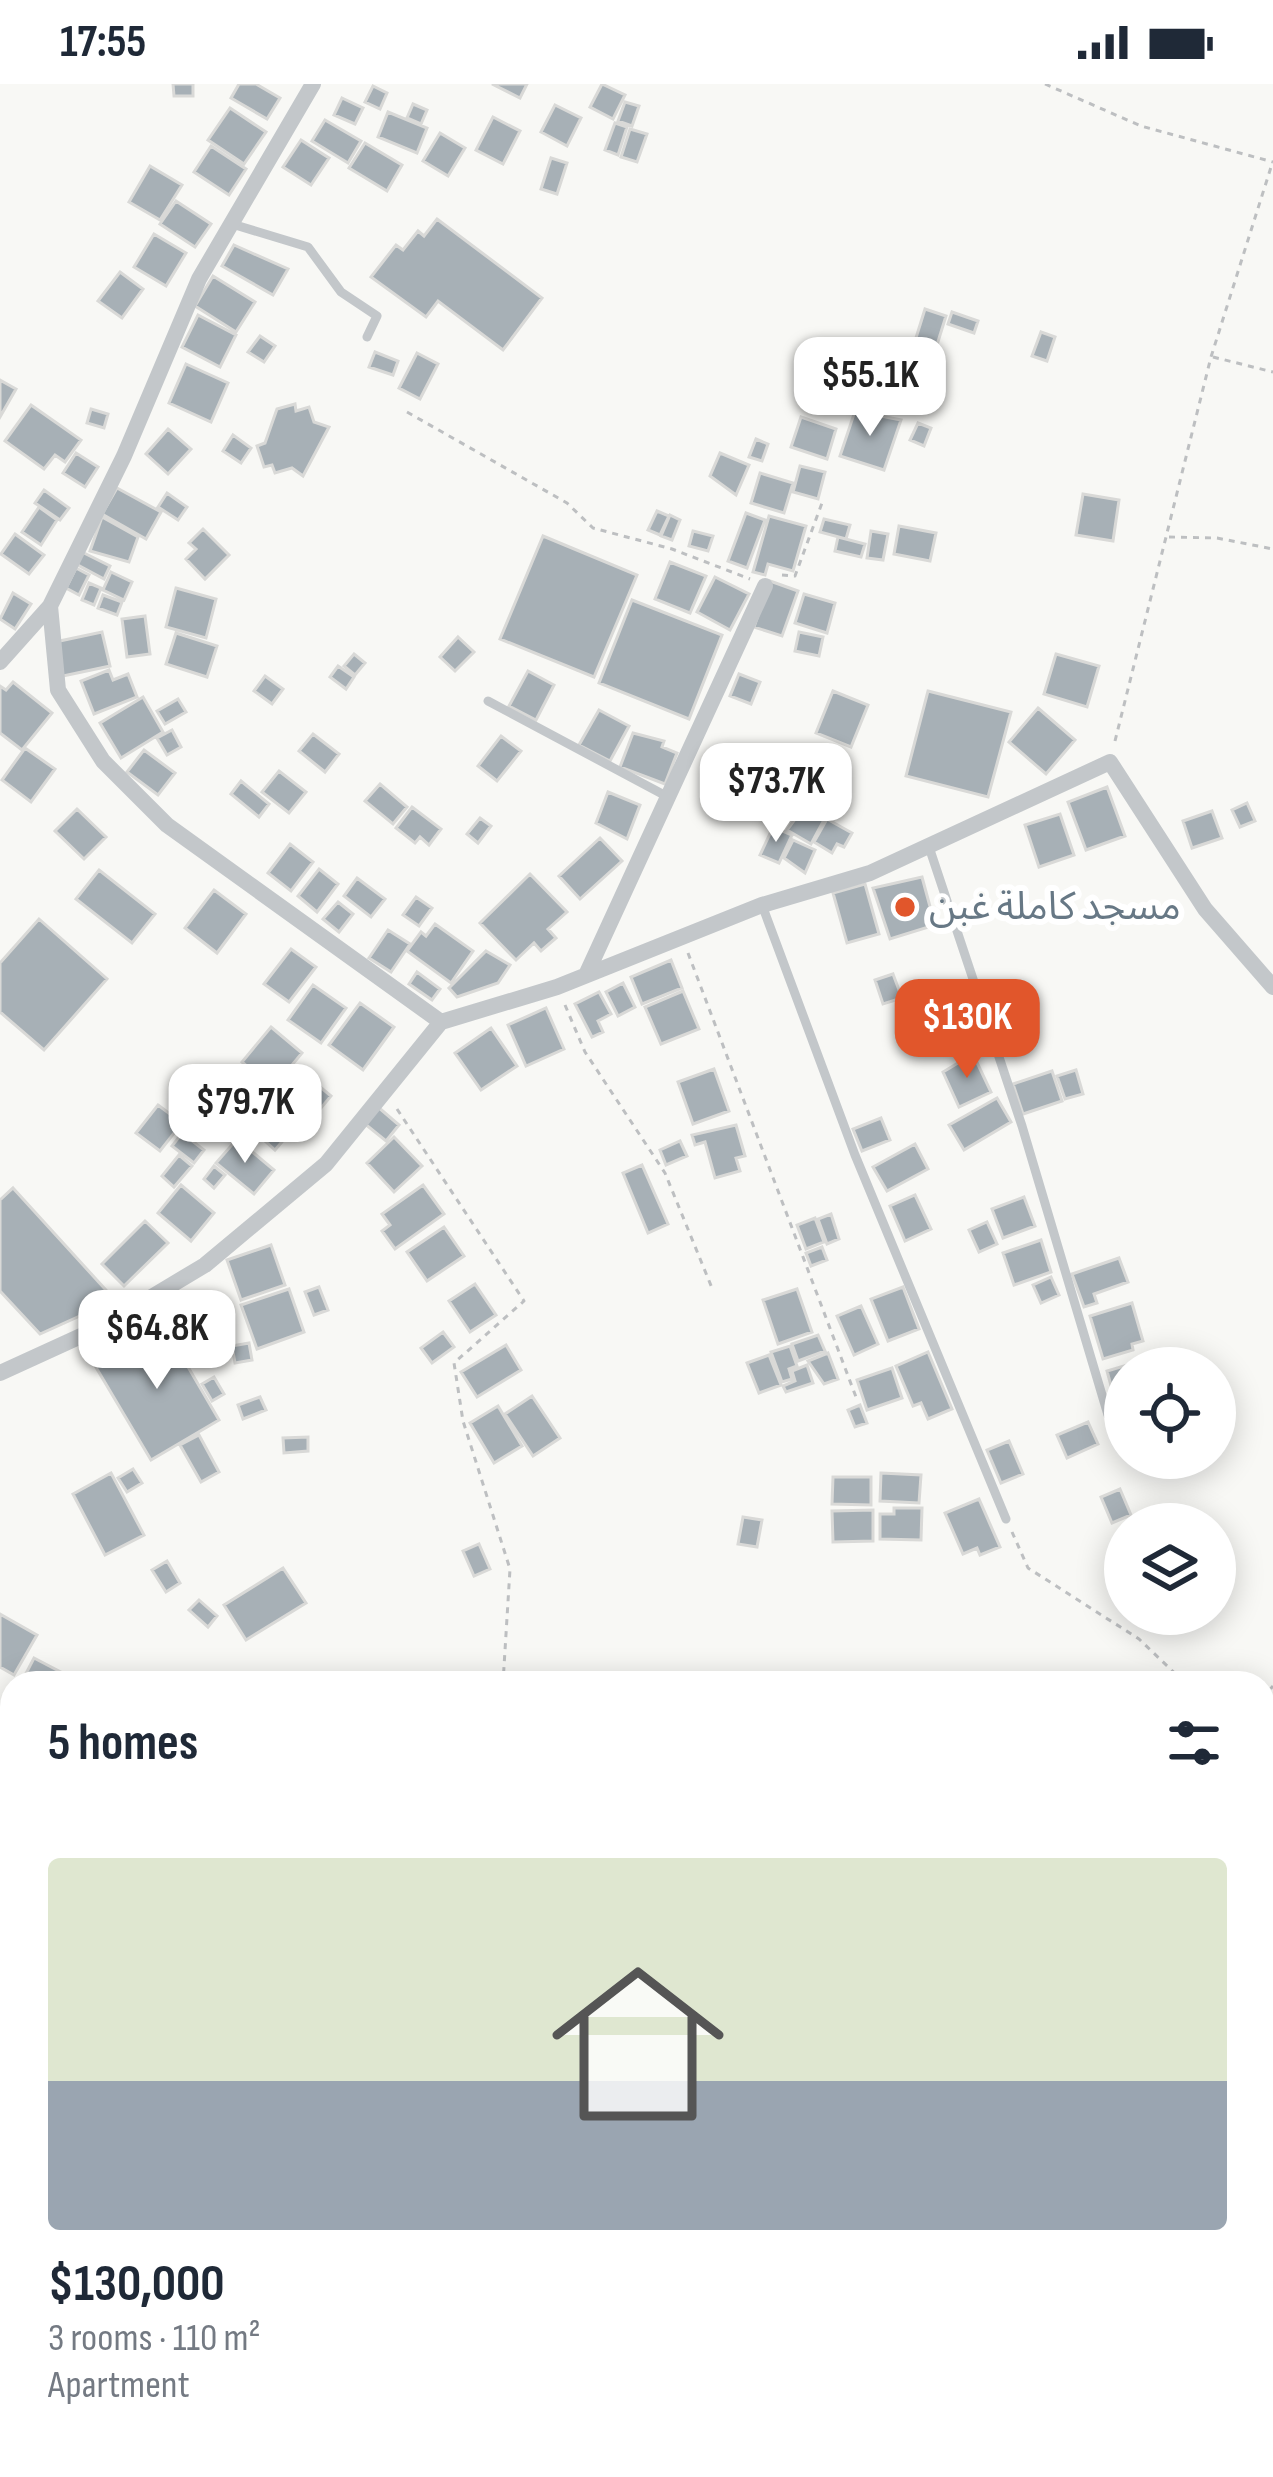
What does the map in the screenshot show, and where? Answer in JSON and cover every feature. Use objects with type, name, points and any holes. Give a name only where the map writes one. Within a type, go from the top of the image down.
[{"type":"street","points":[[0,662],[50,606],[124,456],[199,279],[313,84]]},
{"type":"street","points":[[586,975],[765,586]]},
{"type":"street","points":[[50,606],[58,690],[104,760],[167,825],[440,1022]]},
{"type":"street","points":[[0,1373],[105,1325],[205,1265],[326,1164],[440,1022],[557,987],[762,905],[870,873],[1110,762],[1205,909],[1273,987]]},
{"type":"lane","points":[[232,224],[308,247],[341,292],[377,316],[367,337]]},
{"type":"lane","points":[[488,701],[668,797]]},
{"type":"lane","points":[[928,847],[1022,1126],[1104,1402]]},
{"type":"lane","points":[[762,905],[855,1155],[1006,1519]]},
{"type":"path","points":[[1046,84],[1141,126],[1272,163],[1211,357],[1110,762]]},
{"type":"path","points":[[1211,357],[1273,372]]},
{"type":"path","points":[[407,412],[567,503],[593,528],[672,549],[765,586],[773,574],[795,576],[822,502]]},
{"type":"path","points":[[1169,538],[1217,538],[1273,549]]},
{"type":"path","points":[[684,940],[856,1397]]},
{"type":"path","points":[[557,987],[585,1052],[665,1173],[712,1288]]},
{"type":"path","points":[[383,1088],[524,1301],[454,1363],[463,1421],[510,1569],[504,1671]]},
{"type":"path","points":[[1006,1519],[1028,1568],[1139,1639],[1172,1671]]},
{"type":"building","points":[[173,84],[193,84],[193,96],[174,96]]},
{"type":"building","points":[[239,84],[256,84],[280,98],[267,119],[231,98]]},
{"type":"building","points":[[492,84],[527,84],[520,98]]},
{"type":"building","points":[[602,84],[625,95],[613,119],[590,107]]},
{"type":"building","points":[[373,86],[387,93],[380,109],[365,102]]},
{"type":"building","points":[[342,98],[363,108],[355,124],[334,115]]},
{"type":"building","points":[[625,102],[639,106],[632,126],[618,121]]},
{"type":"building","points":[[413,104],[427,110],[421,124],[407,118]]},
{"type":"building","points":[[555,105],[581,118],[567,146],[541,132]]},
{"type":"building","points":[[230,108],[266,132],[244,164],[208,140]]},
{"type":"building","points":[[388,112],[427,128],[417,153],[378,137]]},
{"type":"building","points":[[493,117],[520,131],[503,164],[476,150]]},
{"type":"building","points":[[325,120],[361,141],[348,163],[312,141]]},
{"type":"building","points":[[615,123],[627,127],[618,155],[605,150]]},
{"type":"building","points":[[630,129],[647,134],[637,162],[621,157]]},
{"type":"building","points":[[440,133],[465,148],[448,176],[423,161]]},
{"type":"building","points":[[301,140],[329,158],[311,185],[283,167]]},
{"type":"building","points":[[365,143],[402,165],[387,191],[349,168]]},
{"type":"building","points":[[211,146],[246,169],[229,195],[194,172]]},
{"type":"building","points":[[551,158],[567,163],[557,194],[541,189]]},
{"type":"building","points":[[150,166],[182,185],[160,220],[129,202]]},
{"type":"building","points":[[176,201],[211,224],[195,247],[160,224]]},
{"type":"building","points":[[437,219],[542,298],[503,350],[438,301],[426,317],[371,277],[396,245],[403,250],[418,231],[424,236]]},
{"type":"building","points":[[154,234],[186,253],[166,286],[134,267]]},
{"type":"building","points":[[234,245],[288,269],[273,295],[222,266]]},
{"type":"building","points":[[120,272],[143,289],[122,318],[98,301]]},
{"type":"building","points":[[213,276],[255,302],[236,332],[195,306]]},
{"type":"building","points":[[925,309],[946,316],[936,348],[915,341]]},
{"type":"building","points":[[952,312],[978,321],[974,333],[948,324]]},
{"type":"building","points":[[198,315],[236,335],[220,367],[182,347]]},
{"type":"building","points":[[1041,332],[1055,337],[1047,361],[1032,356]]},
{"type":"building","points":[[260,336],[275,346],[264,362],[248,352]]},
{"type":"building","points":[[375,352],[398,361],[393,375],[369,367]]},
{"type":"building","points":[[417,353],[438,364],[420,399],[399,388]]},
{"type":"building","points":[[186,364],[228,383],[211,422],[169,403]]},
{"type":"building","points":[[0,380],[16,389],[0,417]]},
{"type":"building","points":[[295,404],[296,411],[309,407],[314,422],[329,427],[303,476],[292,468],[275,473],[272,465],[264,467],[257,446],[265,443],[277,409]]},
{"type":"building","points":[[31,405],[81,440],[65,462],[55,455],[44,469],[5,441]]},
{"type":"building","points":[[91,409],[108,414],[104,428],[87,423]]},
{"type":"building","points":[[855,411],[901,420],[884,470],[840,456]]},
{"type":"building","points":[[801,417],[836,429],[827,459],[791,447]]},
{"type":"building","points":[[918,423],[931,428],[924,446],[910,440]]},
{"type":"building","points":[[168,429],[191,449],[168,474],[146,454]]},
{"type":"building","points":[[233,435],[251,448],[241,463],[223,451]]},
{"type":"building","points":[[756,439],[768,444],[762,461],[749,457]]},
{"type":"building","points":[[76,453],[98,467],[85,487],[63,473]]},
{"type":"building","points":[[720,453],[749,465],[736,495],[710,476]]},
{"type":"building","points":[[800,466],[825,472],[818,499],[793,492]]},
{"type":"building","points":[[760,473],[793,483],[784,513],[751,503]]},
{"type":"building","points":[[117,488],[161,512],[146,539],[102,514]]},
{"type":"building","points":[[44,490],[69,508],[60,520],[35,503]]},
{"type":"building","points":[[167,493],[187,507],[178,520],[158,507]]},
{"type":"building","points":[[1083,494],[1119,500],[1113,541],[1076,535]]},
{"type":"building","points":[[39,507],[57,520],[41,545],[22,532]]},
{"type":"building","points":[[657,511],[669,516],[660,535],[648,530]]},
{"type":"building","points":[[746,513],[765,520],[747,568],[728,561]]},
{"type":"building","points":[[670,515],[680,520],[672,540],[661,536]]},
{"type":"building","points":[[769,516],[806,526],[793,571],[768,564],[765,575],[753,572]]},
{"type":"building","points":[[102,517],[138,537],[129,562],[90,551]]},
{"type":"building","points":[[824,519],[850,525],[846,539],[820,532]]},
{"type":"building","points":[[899,526],[936,533],[930,561],[894,554]]},
{"type":"building","points":[[203,529],[229,555],[205,579],[186,559],[196,549],[189,543]]},
{"type":"building","points":[[693,531],[713,536],[708,551],[689,546]]},
{"type":"building","points":[[871,531],[888,534],[883,560],[867,558]]},
{"type":"building","points":[[15,534],[44,555],[29,574],[1,554]]},
{"type":"building","points":[[543,536],[637,575],[594,677],[500,639]]},
{"type":"building","points":[[838,537],[865,544],[861,557],[835,551]]},
{"type":"building","points":[[82,552],[110,566],[104,579],[76,564]]},
{"type":"building","points":[[670,562],[706,576],[690,613],[655,599]]},
{"type":"building","points":[[76,568],[89,575],[79,595],[66,588]]},
{"type":"building","points":[[111,572],[132,582],[124,600],[103,590]]},
{"type":"building","points":[[715,577],[749,594],[730,630],[697,612]]},
{"type":"building","points":[[770,581],[798,591],[782,636],[754,627]]},
{"type":"building","points":[[89,583],[101,588],[94,605],[82,600]]},
{"type":"building","points":[[176,588],[216,599],[206,638],[166,627]]},
{"type":"building","points":[[13,593],[31,604],[15,629],[0,619]]},
{"type":"building","points":[[804,594],[835,603],[827,633],[795,623]]},
{"type":"building","points":[[103,595],[122,602],[117,615],[98,608]]},
{"type":"building","points":[[632,600],[722,635],[689,719],[599,683]]},
{"type":"building","points":[[145,616],[150,654],[127,657],[122,619]]},
{"type":"building","points":[[102,632],[110,666],[63,676],[55,642]]},
{"type":"building","points":[[799,632],[823,637],[819,656],[795,651]]},
{"type":"building","points":[[176,633],[217,646],[207,677],[166,664]]},
{"type":"building","points":[[458,637],[474,652],[455,671],[440,657]]},
{"type":"building","points":[[354,654],[365,663],[355,675],[344,666]]},
{"type":"building","points":[[1056,654],[1099,666],[1087,707],[1044,694]]},
{"type":"building","points":[[338,666],[354,677],[346,689],[330,677]]},
{"type":"building","points":[[109,670],[113,680],[128,674],[137,697],[94,714],[81,681]]},
{"type":"building","points":[[528,671],[554,685],[536,720],[509,706]]},
{"type":"building","points":[[739,674],[760,682],[751,704],[730,696]]},
{"type":"building","points":[[265,676],[283,689],[272,704],[254,691]]},
{"type":"building","points":[[13,682],[52,713],[22,750],[0,733],[0,686],[6,690]]},
{"type":"building","points":[[833,691],[868,705],[851,747],[816,733]]},
{"type":"building","points":[[928,691],[1011,712],[988,797],[906,776]]},
{"type":"building","points":[[143,697],[163,732],[121,758],[100,723]]},
{"type":"building","points":[[178,699],[186,712],[165,724],[157,711]]},
{"type":"building","points":[[1038,708],[1075,740],[1046,774],[1009,742]]},
{"type":"building","points":[[599,710],[629,726],[610,761],[579,745]]},
{"type":"building","points":[[172,730],[181,747],[167,755],[157,738]]},
{"type":"building","points":[[633,733],[664,741],[662,747],[677,753],[665,784],[620,767]]},
{"type":"building","points":[[313,734],[339,754],[325,772],[299,751]]},
{"type":"building","points":[[501,736],[521,751],[497,781],[478,766]]},
{"type":"building","points":[[25,748],[55,769],[31,802],[2,780]]},
{"type":"building","points":[[144,750],[175,773],[158,795],[127,772]]},
{"type":"building","points":[[279,771],[306,792],[289,813],[262,792]]},
{"type":"building","points":[[241,781],[269,804],[259,817],[231,794]]},
{"type":"building","points":[[380,784],[407,807],[393,824],[365,801]]},
{"type":"building","points":[[1107,787],[1125,836],[1086,850],[1068,802]]},
{"type":"building","points":[[608,792],[640,805],[627,839],[596,823]]},
{"type":"building","points":[[1247,803],[1255,821],[1240,827],[1232,810]]},
{"type":"building","points":[[412,807],[441,829],[429,845],[420,837],[415,843],[396,828]]},
{"type":"building","points":[[804,807],[825,818],[811,844],[787,830]]},
{"type":"building","points":[[77,809],[106,837],[84,859],[55,831]]},
{"type":"building","points":[[1212,811],[1222,838],[1192,848],[1183,821]]},
{"type":"building","points":[[1060,814],[1074,855],[1039,867],[1025,825]]},
{"type":"building","points":[[480,818],[491,826],[478,843],[467,834]]},
{"type":"building","points":[[827,819],[852,833],[844,847],[837,844],[832,853],[814,842]]},
{"type":"building","points":[[773,827],[792,835],[779,863],[760,855]]},
{"type":"building","points":[[600,838],[622,861],[580,899],[559,876]]},
{"type":"building","points":[[793,840],[815,850],[805,873],[784,858]]},
{"type":"building","points":[[290,844],[313,862],[291,891],[268,873]]},
{"type":"building","points":[[319,869],[338,884],[317,912],[298,896]]},
{"type":"building","points":[[99,870],[155,914],[132,943],[76,899]]},
{"type":"building","points":[[530,874],[567,912],[548,929],[556,938],[541,951],[534,943],[516,960],[480,923]]},
{"type":"building","name":"مسجد كاملة غبن","points":[[922,877],[935,925],[890,939],[873,888]]},
{"type":"building","points":[[357,878],[385,899],[371,917],[344,896]]},
{"type":"building","points":[[865,884],[879,934],[847,943],[833,893]]},
{"type":"building","points":[[214,890],[246,914],[217,953],[185,928]]},
{"type":"building","points":[[416,897],[432,908],[419,926],[403,915]]},
{"type":"building","points":[[338,902],[353,914],[339,932],[323,919]]},
{"type":"building","points":[[39,919],[107,979],[44,1050],[0,1012],[0,963]]},
{"type":"building","points":[[435,924],[473,951],[451,983],[407,951],[421,932],[426,936]]},
{"type":"building","points":[[388,930],[410,944],[391,972],[369,958]]},
{"type":"building","points":[[291,949],[316,967],[289,1002],[264,984]]},
{"type":"building","points":[[486,951],[510,965],[498,983],[457,997],[449,988]]},
{"type":"building","points":[[671,960],[682,988],[642,1004],[631,977]]},
{"type":"building","points":[[417,972],[440,989],[432,1000],[409,984]]},
{"type":"building","points":[[893,974],[902,998],[883,1004],[875,980]]},
{"type":"building","points":[[623,983],[635,1007],[618,1016],[606,992]]},
{"type":"building","points":[[313,985],[346,1008],[321,1043],[288,1020]]},
{"type":"building","points":[[683,991],[699,1029],[661,1044],[645,1007]]},
{"type":"building","points":[[599,992],[611,1014],[598,1021],[603,1032],[592,1037],[575,1004]]},
{"type":"building","points":[[360,1003],[394,1027],[363,1070],[329,1045]]},
{"type":"building","points":[[546,1008],[564,1049],[526,1066],[508,1025]]},
{"type":"building","points":[[271,1027],[302,1053],[273,1088],[242,1062]]},
{"type":"building","points":[[491,1028],[517,1066],[481,1090],[455,1053]]},
{"type":"building","points":[[973,1054],[991,1092],[959,1107],[943,1072]]},
{"type":"building","points":[[714,1069],[729,1111],[693,1124],[678,1082]]},
{"type":"building","points":[[1076,1070],[1083,1094],[1065,1099],[1057,1076]]},
{"type":"building","points":[[301,1071],[331,1096],[306,1126],[276,1101]]},
{"type":"building","points":[[1052,1071],[1062,1101],[1023,1114],[1013,1084]]},
{"type":"building","points":[[997,1098],[1011,1122],[964,1150],[949,1125]]},
{"type":"building","points":[[260,1100],[292,1130],[275,1150],[242,1120]]},
{"type":"building","points":[[158,1105],[182,1123],[160,1151],[136,1133]]},
{"type":"building","points":[[378,1107],[399,1125],[386,1141],[365,1124]]},
{"type":"building","points":[[881,1118],[890,1140],[862,1151],[853,1129]]},
{"type":"building","points":[[736,1125],[745,1156],[736,1158],[740,1171],[715,1178],[705,1142],[695,1145],[692,1135]]},
{"type":"building","points":[[182,1133],[204,1150],[194,1163],[172,1146]]},
{"type":"building","points":[[394,1137],[422,1166],[394,1192],[367,1163]]},
{"type":"building","points":[[237,1139],[274,1170],[254,1194],[216,1163]]},
{"type":"building","points":[[680,1141],[687,1156],[666,1165],[660,1150]]},
{"type":"building","points":[[915,1144],[928,1169],[887,1191],[873,1167]]},
{"type":"building","points":[[179,1155],[192,1166],[174,1187],[162,1176]]},
{"type":"building","points":[[642,1165],[668,1224],[648,1233],[623,1173]]},
{"type":"building","points":[[214,1166],[225,1175],[214,1188],[204,1179]]},
{"type":"building","points":[[181,1185],[214,1213],[191,1241],[158,1213]]},
{"type":"building","points":[[423,1185],[444,1214],[395,1249],[382,1231],[390,1225],[382,1214]]},
{"type":"building","points":[[13,1188],[115,1300],[40,1334],[0,1291],[0,1200]]},
{"type":"building","points":[[915,1195],[931,1229],[905,1241],[890,1206]]},
{"type":"building","points":[[1024,1197],[1035,1226],[1003,1238],[992,1209]]},
{"type":"building","points":[[831,1214],[839,1239],[827,1244],[818,1219]]},
{"type":"building","points":[[815,1218],[824,1242],[806,1249],[797,1225]]},
{"type":"building","points":[[145,1221],[168,1243],[124,1286],[102,1264]]},
{"type":"building","points":[[987,1222],[997,1244],[979,1252],[969,1230]]},
{"type":"building","points":[[444,1227],[464,1256],[427,1281],[407,1252]]},
{"type":"building","points":[[1041,1240],[1051,1272],[1014,1285],[1003,1253]]},
{"type":"building","points":[[271,1245],[285,1285],[241,1300],[227,1260]]},
{"type":"building","points":[[822,1247],[827,1260],[811,1266],[806,1253]]},
{"type":"building","points":[[1119,1258],[1128,1282],[1094,1294],[1097,1303],[1084,1307],[1072,1274]]},
{"type":"building","points":[[1051,1277],[1059,1295],[1041,1303],[1033,1285]]},
{"type":"building","points":[[475,1284],[496,1315],[470,1332],[449,1301]]},
{"type":"building","points":[[319,1287],[328,1310],[314,1315],[305,1292]]},
{"type":"building","points":[[903,1287],[919,1329],[888,1341],[871,1299]]},
{"type":"building","points":[[289,1289],[304,1332],[257,1349],[241,1305]]},
{"type":"building","points":[[797,1289],[812,1332],[778,1344],[763,1300]]},
{"type":"building","points":[[1132,1303],[1143,1341],[1132,1347],[1104,1347],[1103,1359],[1090,1316]]},
{"type":"building","points":[[861,1306],[878,1344],[854,1355],[837,1316]]},
{"type":"building","points":[[163,1324],[219,1420],[151,1460],[94,1364]]},
{"type":"building","points":[[443,1332],[454,1347],[432,1363],[421,1348]]},
{"type":"building","points":[[818,1335],[825,1351],[798,1361],[792,1344]]},
{"type":"building","points":[[249,1343],[252,1360],[235,1363],[232,1346]]},
{"type":"building","points":[[506,1345],[521,1370],[477,1397],[461,1372]]},
{"type":"building","points":[[790,1346],[797,1366],[789,1369],[792,1379],[782,1382],[771,1352]]},
{"type":"building","points":[[928,1352],[952,1409],[928,1419],[921,1403],[913,1406],[896,1366]]},
{"type":"building","points":[[828,1353],[838,1379],[824,1384],[808,1361]]},
{"type":"building","points":[[769,1355],[781,1385],[759,1393],[747,1363]]},
{"type":"building","points":[[807,1365],[813,1383],[786,1392],[783,1386],[795,1381],[792,1371]]},
{"type":"building","points":[[892,1368],[902,1398],[867,1410],[857,1380]]},
{"type":"building","points":[[214,1377],[224,1394],[212,1401],[202,1384]]},
{"type":"building","points":[[532,1396],[560,1438],[533,1456],[505,1414]]},
{"type":"building","points":[[260,1397],[266,1410],[243,1419],[238,1405]]},
{"type":"building","points":[[860,1405],[867,1423],[855,1427],[848,1410]]},
{"type":"building","points":[[498,1406],[522,1446],[494,1463],[470,1423]]},
{"type":"building","points":[[1088,1422],[1098,1444],[1067,1458],[1057,1435]]},
{"type":"building","points":[[199,1435],[219,1472],[201,1482],[180,1445]]},
{"type":"building","points":[[308,1437],[308,1451],[284,1453],[283,1438]]},
{"type":"building","points":[[1009,1441],[1023,1474],[1001,1483],[987,1450]]},
{"type":"building","points":[[133,1469],[142,1483],[127,1492],[118,1478]]},
{"type":"building","points":[[111,1473],[144,1535],[105,1555],[73,1494]]},
{"type":"building","points":[[881,1473],[921,1475],[919,1503],[880,1501]]},
{"type":"building","points":[[833,1477],[871,1477],[871,1505],[832,1504]]},
{"type":"building","points":[[1120,1489],[1126,1503],[1104,1504],[1101,1497]]},
{"type":"building","points":[[979,1499],[1000,1547],[980,1555],[977,1548],[963,1554],[945,1513]]},
{"type":"building","points":[[894,1508],[922,1508],[921,1540],[880,1539],[880,1514],[894,1514]]},
{"type":"building","points":[[873,1510],[873,1541],[833,1542],[832,1511]]},
{"type":"building","points":[[743,1517],[762,1520],[757,1547],[738,1544]]},
{"type":"building","points":[[479,1544],[490,1569],[474,1576],[463,1551]]},
{"type":"building","points":[[167,1561],[180,1583],[166,1592],[152,1570]]},
{"type":"building","points":[[283,1568],[306,1603],[246,1640],[224,1605]]},
{"type":"building","points":[[199,1600],[217,1616],[208,1627],[189,1610]]},
{"type":"building","points":[[0,1614],[37,1635],[16,1671],[0,1667]]},
{"type":"building","points":[[34,1658],[59,1671],[27,1671]]},
{"type":"place","name":"مسجد كاملة غبن","points":[[905,907]]}]
